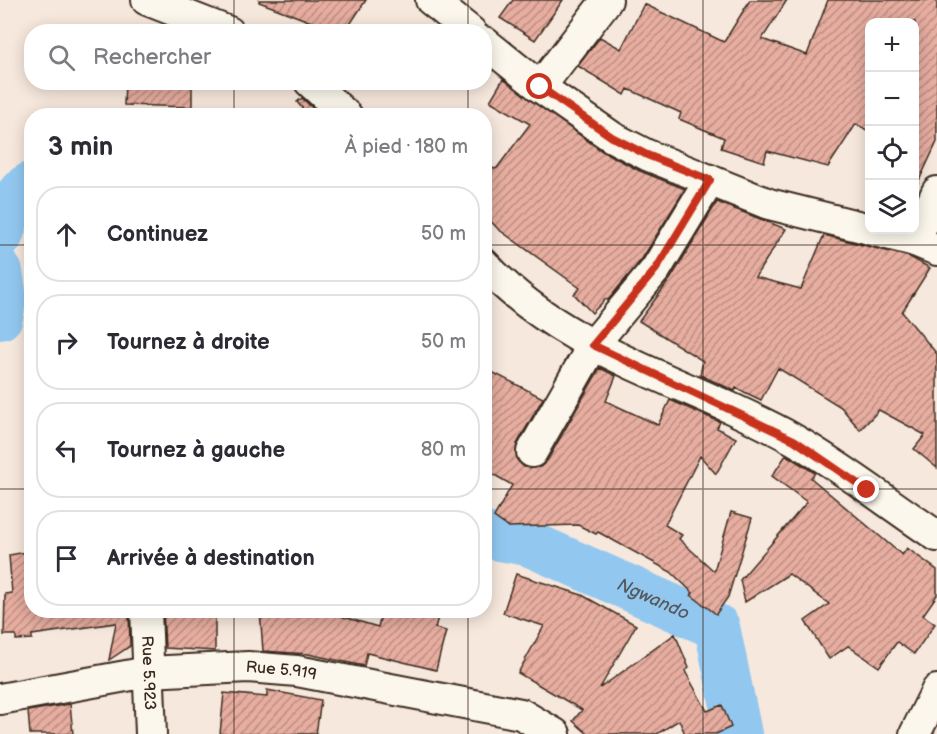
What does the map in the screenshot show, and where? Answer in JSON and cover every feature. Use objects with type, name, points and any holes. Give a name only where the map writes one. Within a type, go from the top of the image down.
[{"type":"street","points":[[147,0],[208,24]]},
{"type":"street","points":[[431,0],[461,24]]},
{"type":"street","points":[[540,87],[608,0]]},
{"type":"street","points":[[492,48],[540,87],[612,137],[647,155],[770,204],[865,228]]},
{"type":"street","points":[[319,90],[338,108]]},
{"type":"street","points":[[532,452],[593,345],[656,269],[710,180]]},
{"type":"street","points":[[888,234],[926,245],[937,192]]},
{"type":"street","points":[[492,272],[540,315],[593,345],[794,440],[937,536]]},
{"type":"street","name":"Rue 5.923","points":[[146,618],[151,734]]},
{"type":"street","name":"Rue 5.919","points":[[0,699],[148,672],[248,667],[297,671],[521,714],[555,734]]},
{"type":"street","points":[[915,734],[937,690]]},
{"type":"building","points":[[259,0],[366,0],[350,24],[316,24],[259,2]]},
{"type":"building","points":[[513,0],[563,0],[535,40],[500,18]]},
{"type":"building","points":[[750,0],[787,0],[762,39],[807,55],[828,0],[937,0],[937,142],[919,180],[919,18],[865,18],[865,129],[856,124],[828,167],[767,151],[764,162],[721,148],[724,138],[679,119],[681,113],[628,89],[625,95],[578,66],[600,37],[621,49],[644,4],[724,42]]},
{"type":"building","points":[[503,79],[602,151],[640,171],[685,189],[642,259],[608,300],[606,299],[592,313],[574,294],[580,288],[492,223],[492,167],[497,168],[530,124],[490,101]]},
{"type":"building","points":[[125,90],[192,90],[192,107],[124,105]]},
{"type":"building","points":[[302,98],[313,108],[302,108],[297,102]]},
{"type":"building","points":[[717,202],[786,229],[755,277],[801,289],[824,235],[910,257],[930,268],[902,312],[937,354],[937,468],[914,449],[925,435],[879,410],[860,430],[841,407],[778,368],[761,400],[736,388],[735,391],[700,375],[703,361],[639,321],[671,278]]},
{"type":"building","points":[[600,368],[616,376],[606,401],[658,425],[670,400],[720,422],[717,428],[736,438],[716,474],[700,456],[665,525],[682,535],[679,539],[714,571],[731,512],[752,518],[728,597],[716,614],[691,595],[693,593],[671,572],[598,532],[596,534],[578,525],[508,527],[494,517],[512,485],[492,474],[492,372],[543,398],[517,444],[517,460],[524,467],[540,467],[547,461]]},
{"type":"building","points":[[786,455],[815,473],[811,478],[902,555],[907,548],[937,570],[937,595],[923,615],[935,624],[914,654],[897,642],[879,667],[848,646],[829,659],[805,621],[829,604],[789,574],[745,602],[740,580],[807,502],[772,476]]},
{"type":"building","points":[[24,552],[24,618],[129,618],[130,646],[109,660],[116,623],[32,635],[32,639],[16,640],[16,635],[4,635],[5,594],[12,593],[9,555]]},
{"type":"building","points":[[516,574],[582,595],[636,625],[600,688],[675,634],[689,668],[685,671],[707,711],[722,705],[731,727],[716,734],[685,734],[679,720],[657,734],[588,734],[573,721],[582,710],[518,673],[544,626],[503,613]]},
{"type":"building","points":[[163,618],[215,618],[215,651],[165,648]]},
{"type":"building","points":[[261,618],[347,618],[378,627],[380,618],[438,618],[435,628],[446,631],[436,670],[367,653],[364,666],[308,654],[263,651]]},
{"type":"building","points":[[267,690],[321,700],[316,734],[220,734],[224,693],[267,697]]},
{"type":"building","points":[[70,704],[73,734],[30,734],[28,711]]},
{"type":"waterway","name":"Ngwando","points":[[0,236],[15,200],[24,189]]},
{"type":"waterway","name":"Ngwando","points":[[0,272],[4,297],[0,317]]},
{"type":"waterway","name":"Ngwando","points":[[492,536],[528,543],[717,627],[739,734]]},
{"type":"route","points":[[540,87],[612,137],[647,155],[710,180],[675,243],[593,345],[754,419],[794,440],[867,490]]}]
